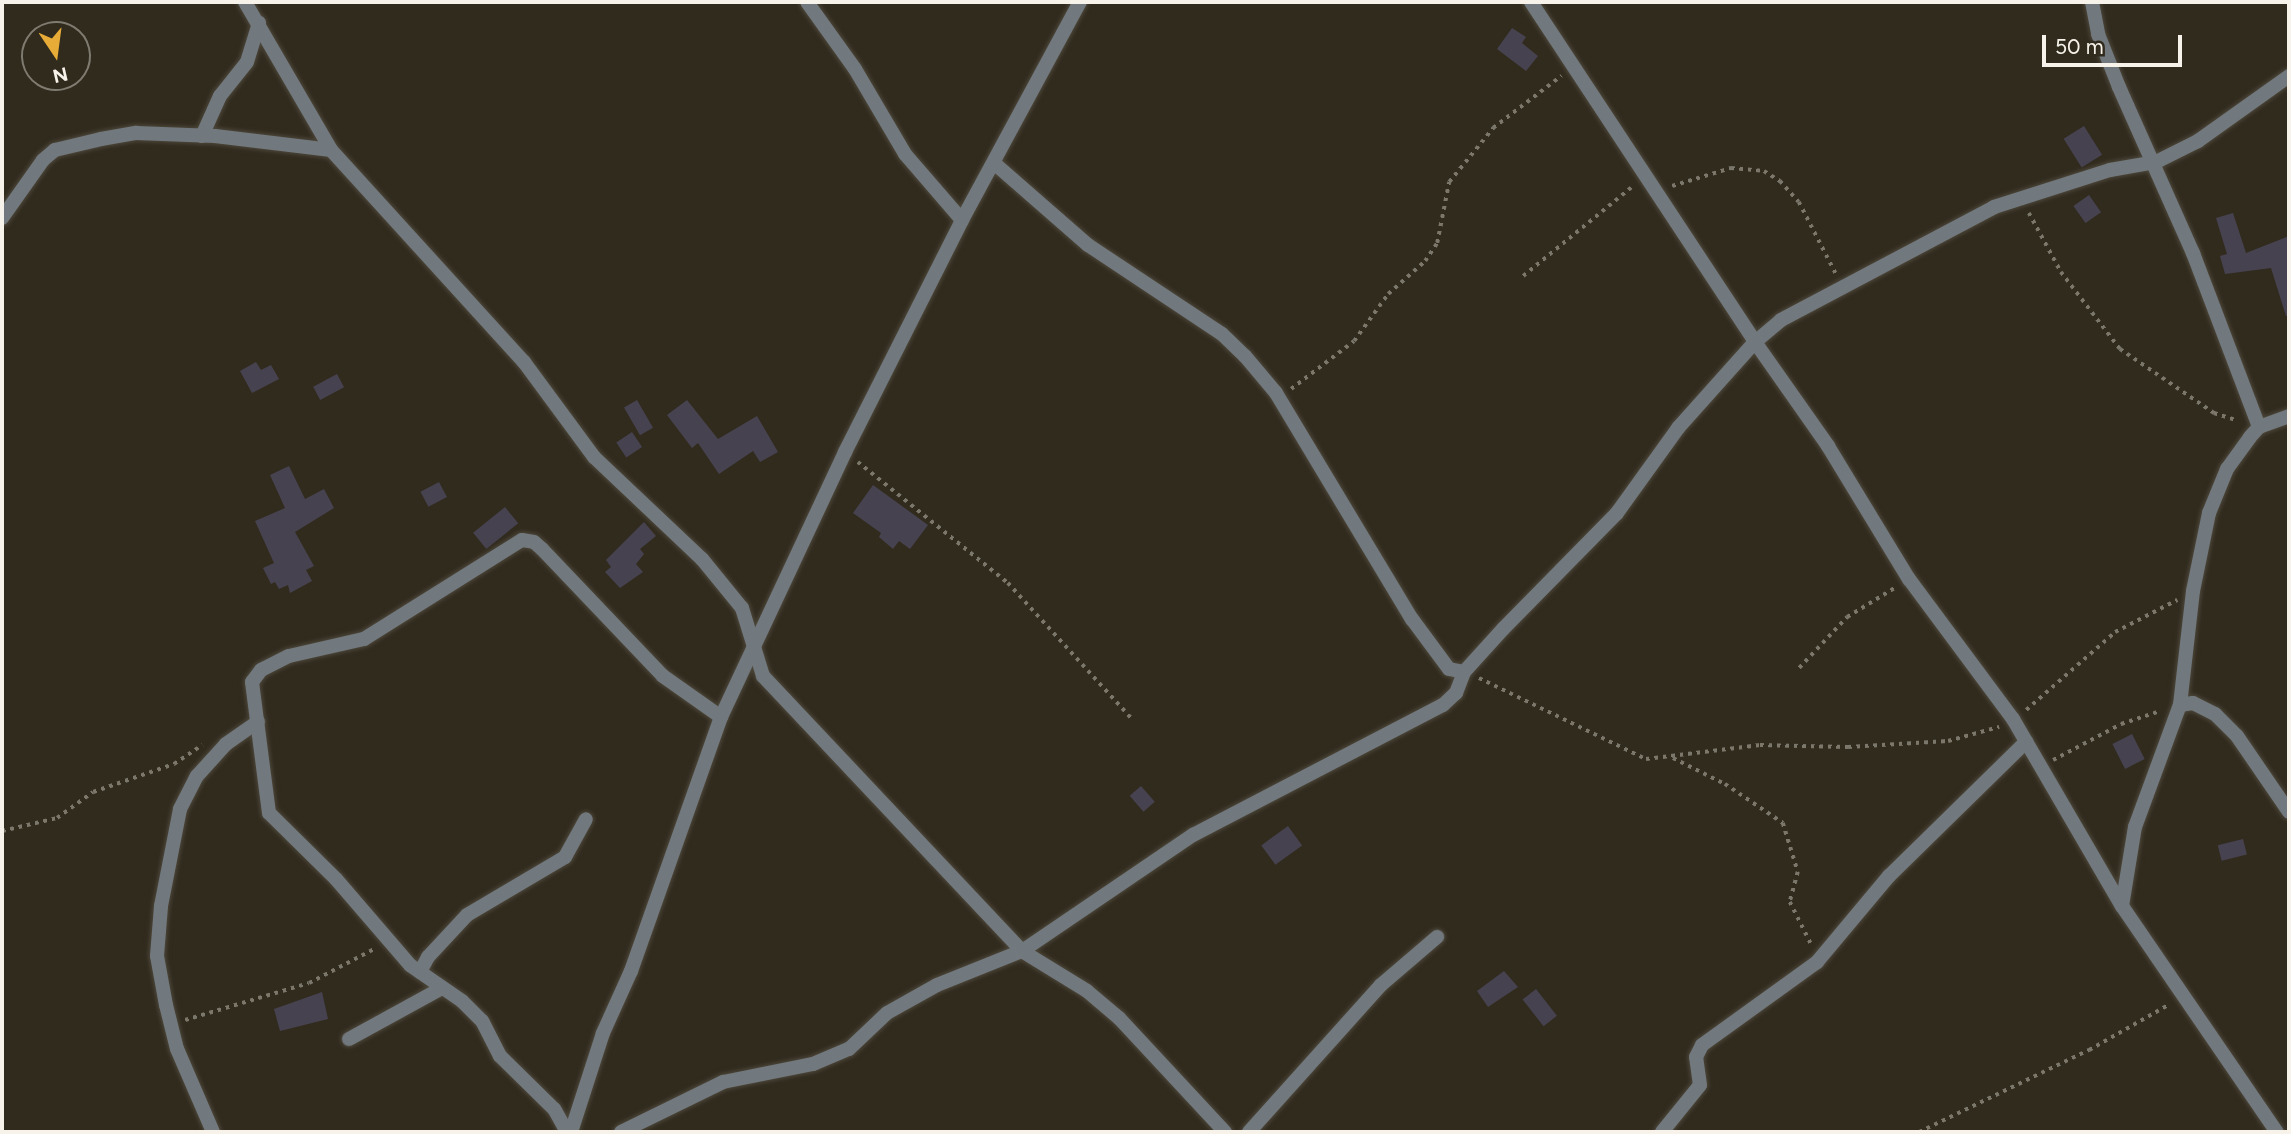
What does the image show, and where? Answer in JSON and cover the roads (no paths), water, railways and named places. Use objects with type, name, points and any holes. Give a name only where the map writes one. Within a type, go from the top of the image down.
[{"type":"street","points":[[245,2],[331,150],[524,362],[594,457],[702,559],[742,608],[763,676],[789,706],[1022,951],[1087,991],[1119,1018],[1225,1132]]},
{"type":"street","points":[[807,2],[855,69],[905,154],[961,220]]},
{"type":"street","points":[[569,1132],[603,1033],[631,971],[721,717],[845,452],[961,220],[1080,2]]},
{"type":"street","points":[[1531,2],[1644,177],[1828,446],[1909,579],[2013,719],[2122,906],[2181,997],[2277,1132]]},
{"type":"street","points":[[2092,2],[2098,34],[2119,87],[2155,162],[2259,427]]},
{"type":"street","points":[[202,136],[220,96],[247,62],[259,23]]},
{"type":"street","points":[[621,1132],[723,1082],[813,1063],[849,1049],[887,1013],[937,985],[1022,951],[1193,835],[1443,705],[1455,693],[1464,672],[1617,513],[1678,428],[1755,342],[1796,310],[1843,289],[1994,207],[2110,170],[2155,162],[2198,141],[2289,76]]},
{"type":"street","points":[[2,218],[38,166],[55,150],[136,133],[202,136],[331,150]]},
{"type":"street","points":[[994,163],[1088,245],[1222,334],[1276,393],[1412,619],[1450,670],[1464,672]]},
{"type":"street","points":[[2122,906],[2135,827],[2180,705],[2193,591],[2209,513],[2227,468],[2259,427],[2289,416]]},
{"type":"street","points":[[569,1132],[554,1109],[500,1056],[482,1021],[385,939],[336,878],[269,813],[252,682],[261,670],[289,656],[364,639],[522,540],[534,542],[542,549],[663,676],[721,717]]},
{"type":"street","points":[[2180,705],[2193,703],[2215,714],[2237,736],[2289,812]]},
{"type":"street","points":[[213,1132],[171,1025],[157,956],[161,906],[180,810],[197,776],[226,744],[258,722]]},
{"type":"street","points":[[1662,1132],[1700,1084],[1696,1057],[1702,1045],[1817,962],[1889,876],[2026,742]]},
{"type":"street","points":[[421,972],[428,957],[467,915],[565,857],[586,819]]},
{"type":"street","points":[[1249,1132],[1381,985],[1437,937]]},
{"type":"street","points":[[349,1039],[442,988]]}]
